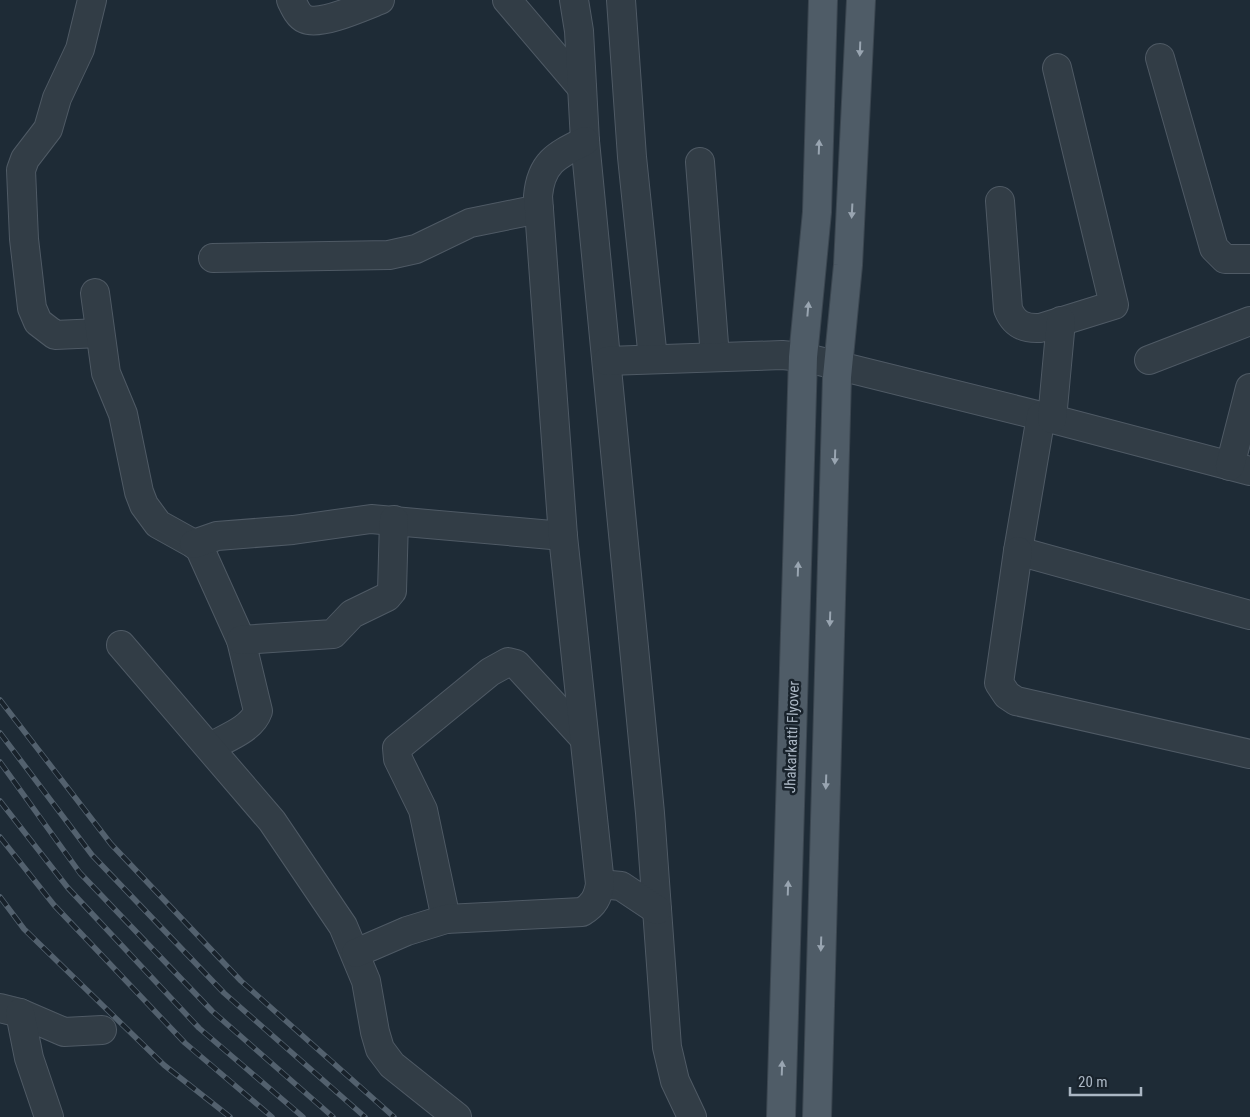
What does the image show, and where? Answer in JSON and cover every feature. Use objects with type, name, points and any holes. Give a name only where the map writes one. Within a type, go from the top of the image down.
[{"type":"main road","name":"Jhakarkatti Flyover","points":[[781,1117],[803,357],[817,212],[824,0]]},
{"type":"main road","points":[[817,1117],[836,408],[838,365],[848,265],[861,0]]},
{"type":"street","points":[[92,0],[80,49],[57,98],[48,129],[25,159],[21,170],[24,240],[32,308],[38,322],[55,335],[100,333]]},
{"type":"street","points":[[291,0],[297,12],[304,18],[312,20],[323,19],[380,0]]},
{"type":"street","points":[[507,0],[582,88]]},
{"type":"street","points":[[574,0],[579,31],[586,141],[650,813],[667,1047],[675,1081],[692,1117]]},
{"type":"street","points":[[621,0],[632,157],[653,359]]},
{"type":"street","points":[[1160,58],[1214,248],[1225,259],[1250,259]]},
{"type":"street","points":[[1000,201],[1008,309],[1012,318],[1019,325],[1029,328],[1061,321],[1114,305],[1056,68]]},
{"type":"street","points":[[356,953],[407,931],[446,919],[582,912],[590,907],[598,896],[600,884],[563,536],[540,209],[540,179],[547,166],[559,154],[586,141]]},
{"type":"street","points":[[700,162],[715,357]]},
{"type":"street","points":[[213,258],[389,255],[416,249],[470,223],[540,209]]},
{"type":"street","points":[[95,293],[106,373],[124,414],[139,492],[144,505],[158,524],[194,544],[204,556],[241,640],[258,710],[256,718],[250,724],[210,747]]},
{"type":"street","points":[[1061,321],[1046,417],[1018,551],[999,683],[1007,695],[1016,701],[1250,754]]},
{"type":"street","points":[[1149,360],[1250,321]]},
{"type":"street","points":[[607,361],[782,354],[803,357],[1046,417],[1240,469],[1250,388]]},
{"type":"street","points":[[194,544],[217,536],[303,529],[358,520],[394,520],[563,536]]},
{"type":"street","points":[[241,640],[333,634],[352,614],[387,597],[392,591],[394,520]]},
{"type":"street","points":[[1018,551],[1250,615]]},
{"type":"street","points":[[121,646],[272,821],[343,926],[356,953],[366,981],[374,1032],[380,1048],[392,1065],[457,1117]]},
{"type":"street","points":[[446,919],[423,810],[398,759],[397,748],[490,672],[508,662],[516,664],[584,738]]},
{"type":"street","points":[[600,884],[621,886],[657,910]]},
{"type":"street","points":[[10,1010],[64,1032],[102,1030]]},
{"type":"street","points":[[10,1010],[27,1051],[49,1117]]},
{"type":"railway","points":[[0,700],[111,844],[241,981],[394,1117]]},
{"type":"railway","points":[[0,733],[92,855],[224,993],[365,1117]]},
{"type":"railway","points":[[0,762],[80,873],[212,1011],[333,1117]]},
{"type":"railway","points":[[0,801],[68,888],[199,1028],[303,1117]]},
{"type":"railway","points":[[0,837],[54,905],[185,1043],[272,1117]]},
{"type":"railway","points":[[0,897],[24,929],[164,1065],[230,1117]]}]
